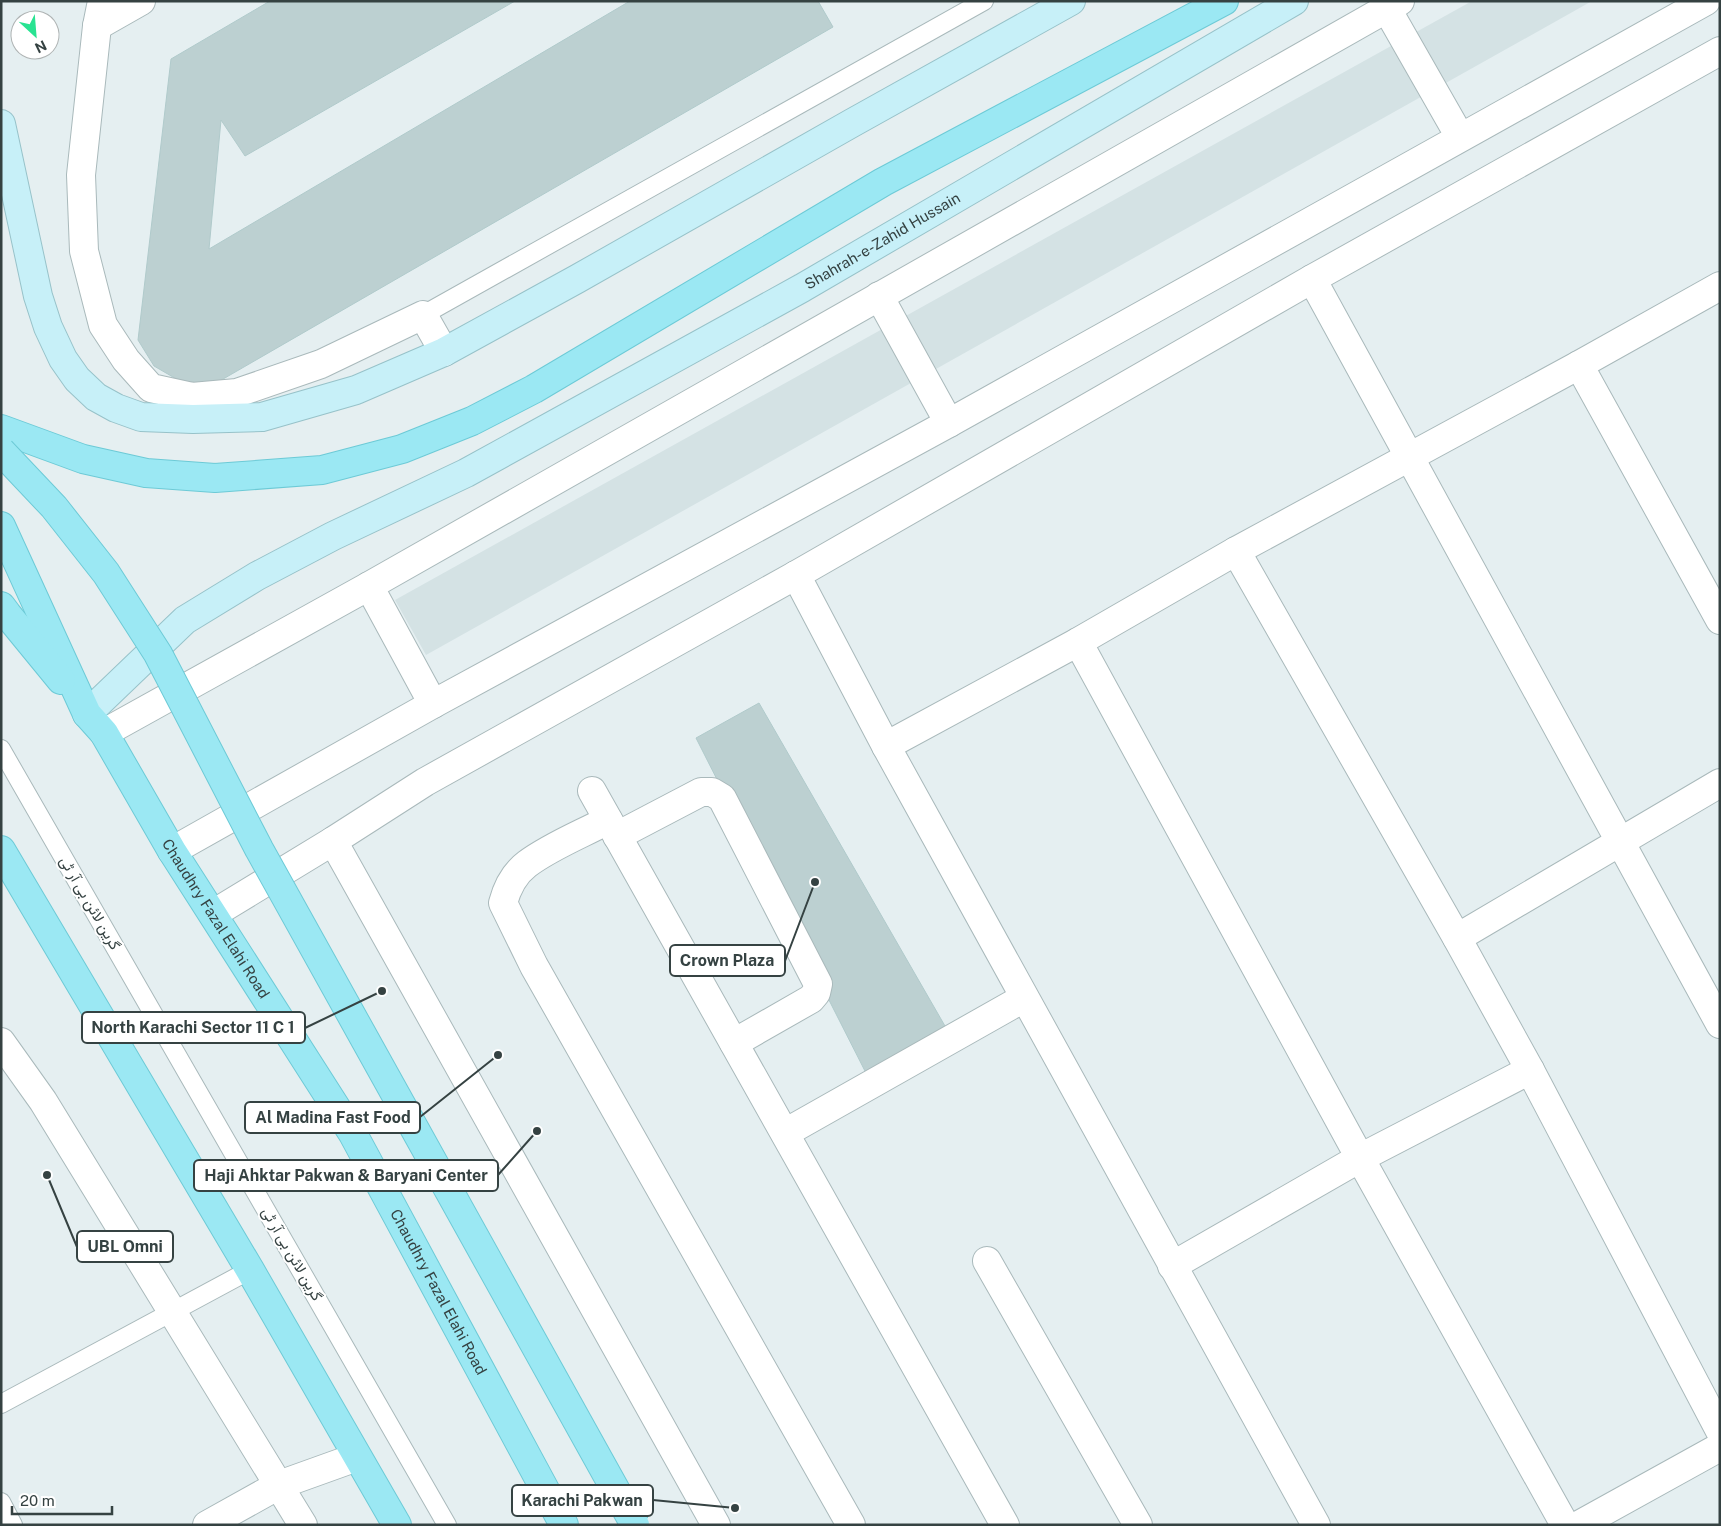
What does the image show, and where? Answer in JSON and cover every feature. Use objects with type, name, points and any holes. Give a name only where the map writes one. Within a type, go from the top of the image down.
[{"type":"main road","points":[[1,124],[38,296],[48,327],[63,359],[77,380],[96,397],[116,408],[141,417],[193,419],[262,418],[356,390],[444,352],[1071,1]]},
{"type":"main road","points":[[1,429],[83,458],[137,471],[215,478],[322,470],[402,449],[472,421],[534,389],[883,182],[1224,1]]},
{"type":"main road","name":"Shahrah-e-Zahid Hussain","points":[[92,718],[185,620],[265,572],[333,536],[466,473],[802,288],[1294,1]]},
{"type":"main road","points":[[1,451],[54,507],[106,573],[158,654],[264,858],[635,1525]]},
{"type":"main road","points":[[1,526],[92,718]]},
{"type":"main road","points":[[1,606],[92,718]]},
{"type":"main road","name":"Chaudhry Fazal Elahi Road","points":[[92,718],[172,851],[353,1134],[564,1525]]},
{"type":"main road","points":[[1,850],[250,1270],[396,1525]]},
{"type":"street","points":[[141,1],[100,13],[81,176],[84,251],[103,324],[126,360],[151,388],[192,397],[237,393],[321,364],[423,315],[444,352]]},
{"type":"street","points":[[172,851],[433,704],[949,422],[1706,1]]},
{"type":"street","points":[[92,718],[369,586],[1393,5],[1460,137]]},
{"type":"street","points":[[213,914],[425,782],[796,575],[1312,279],[1720,51]]},
{"type":"street","points":[[1312,279],[1720,1024]]},
{"type":"street","points":[[886,746],[1078,642],[1236,551],[1408,456],[1579,365],[1720,286]]},
{"type":"street","points":[[879,296],[949,422]]},
{"type":"street","points":[[1579,365],[1720,620]]},
{"type":"street","points":[[1236,551],[1458,938],[1530,1070],[1720,1431]]},
{"type":"street","points":[[796,575],[886,746],[1316,1525]]},
{"type":"street","points":[[369,586],[433,704]]},
{"type":"street","points":[[1078,642],[1360,1158],[1565,1525]]},
{"type":"street","points":[[1458,938],[1720,783]]},
{"type":"street","points":[[592,791],[1005,1525]]},
{"type":"street","points":[[734,1043],[811,1000],[816,993],[818,984],[722,798],[712,792],[700,792],[526,865],[506,891],[503,903],[534,966],[851,1525]]},
{"type":"street","points":[[333,841],[716,1525]]},
{"type":"street","points":[[784,1133],[1024,998]]},
{"type":"street","points":[[1,1042],[42,1101],[303,1525]]},
{"type":"street","points":[[1172,1266],[1360,1158],[1530,1070]]},
{"type":"street","points":[[987,1260],[1138,1525]]},
{"type":"street","points":[[1579,1525],[1720,1447]]},
{"type":"street","points":[[207,1525],[279,1485],[357,1457]]},
{"type":"lane","points":[[423,315],[984,1]]},
{"type":"lane","name":"گرین لائن بی آر ٹی","points":[[1,749],[448,1525]]},
{"type":"lane","points":[[1,1404],[250,1270]]},
{"type":"lane","points":[[1,1502],[13,1525]]},
{"type":"shaded area","points":[[1472,1],[1592,1],[426,655],[395,600]]},
{"type":"building","points":[[270,1],[515,1],[245,156],[221,120],[209,249],[630,1],[818,1],[833,27],[211,386],[185,384],[154,366],[138,340],[171,59]]},
{"type":"building","points":[[759,703],[945,1026],[866,1073],[696,738]]},
{"type":"place","name":"Crown Plaza","points":[[815,882]]},
{"type":"place","name":"North Karachi Sector 11 C 1","points":[[382,991]]},
{"type":"place","name":"Al Madina Fast Food","points":[[498,1055]]},
{"type":"place","name":"Haji Ahktar Pakwan & Baryani Center","points":[[537,1131]]},
{"type":"place","name":"UBL Omni","points":[[47,1175]]},
{"type":"place","name":"Karachi Pakwan","points":[[735,1508]]}]
